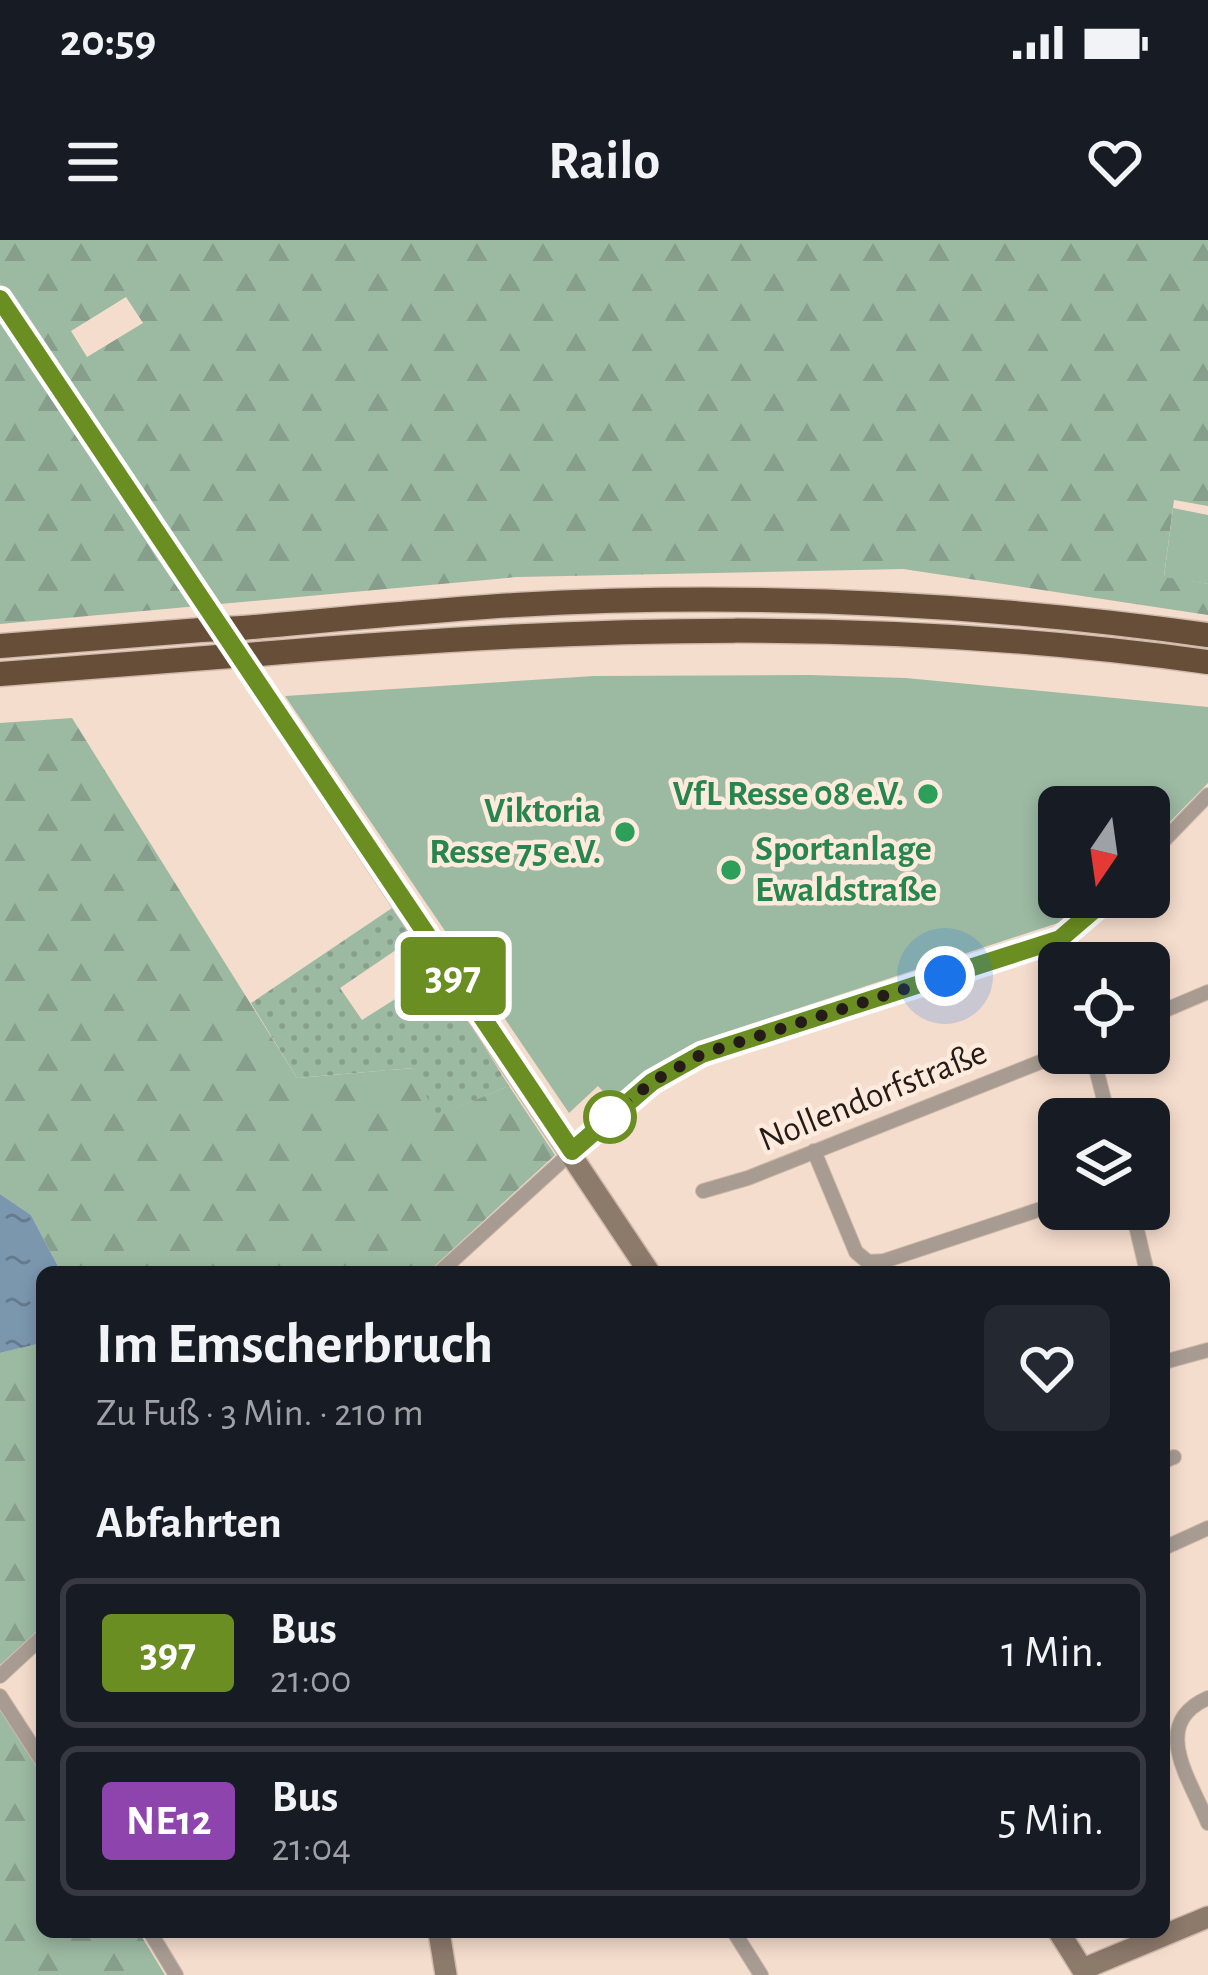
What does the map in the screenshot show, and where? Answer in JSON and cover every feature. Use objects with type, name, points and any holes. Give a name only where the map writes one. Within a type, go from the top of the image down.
[{"type":"highway","points":[[0,646],[515,605],[772,601],[926,606],[1208,634]]},
{"type":"highway","points":[[0,674],[517,634],[792,628],[1017,640],[1208,662]]},
{"type":"main road","points":[[0,299],[646,1266]]},
{"type":"main road","points":[[1170,1934],[1208,1917]]},
{"type":"main road","points":[[440,1938],[446,1975]]},
{"type":"main road","points":[[1063,1938],[1084,1972],[1161,1938]]},
{"type":"street","points":[[1170,834],[1208,795]]},
{"type":"street","points":[[447,1266],[652,1082],[702,1054],[1060,939],[1084,918]]},
{"type":"street","points":[[1170,1008],[1208,992]]},
{"type":"street","name":"Nollendorfstraße","points":[[704,1190],[1038,1063]]},
{"type":"street","points":[[814,1151],[856,1252],[868,1262],[884,1261],[1038,1210]]},
{"type":"street","points":[[1137,1230],[1146,1266]]},
{"type":"street","points":[[1170,1355],[1208,1350]]},
{"type":"street","points":[[1170,1545],[1208,1528]]},
{"type":"street","points":[[0,1676],[36,1643]]},
{"type":"street","points":[[0,1696],[36,1752]]},
{"type":"street","points":[[1208,1698],[1181,1715],[1174,1733],[1208,1823]]},
{"type":"street","points":[[154,1938],[176,1975]]},
{"type":"street","points":[[738,1938],[761,1975]]},
{"type":"green space","points":[[0,240],[1208,240],[1208,506],[1174,500],[1164,576],[1208,584],[1208,615],[903,569],[517,577],[0,624]],"holes":[[[126,297],[143,323],[87,357],[71,331]]]},
{"type":"green space","points":[[1173,508],[1208,515],[1208,584],[1164,577]]},
{"type":"green space","name":"Sportanlage Ewaldstraße","points":[[594,676],[906,678],[1208,707],[1208,783],[1170,822],[1170,786],[1038,786],[1038,918],[1070,919],[717,1035],[686,1050],[613,1102],[598,1086],[569,1113],[285,696]]},
{"type":"green space","points":[[72,718],[297,1078],[414,1068],[437,1115],[509,1086],[555,1155],[435,1266],[58,1266],[31,1215],[0,1194],[0,723]]},
{"type":"green space","points":[[395,906],[415,937],[340,988],[362,1020],[438,972],[509,1086],[436,1116],[413,1068],[297,1078],[251,1003]]},
{"type":"green space","points":[[36,1344],[36,1632],[0,1665],[0,1353]]},
{"type":"green space","points":[[0,1703],[36,1762],[36,1938],[143,1938],[165,1975],[0,1975]]},
{"type":"water","points":[[0,1194],[31,1215],[58,1266],[36,1266],[36,1344],[0,1353]]},
{"type":"bus line","name":"397","points":[[0,299],[572,1151],[652,1082],[702,1054],[1060,939],[1089,918]]},
{"type":"place","name":"VfL Resse 08 e.V.","points":[[928,794]]},
{"type":"place","name":"Viktoria Resse 75 e.V.","points":[[625,832]]},
{"type":"place","name":"Sportanlage Ewaldstraße","points":[[731,870]]},
{"type":"route","points":[[610,1117],[652,1082],[702,1054],[945,976]]}]
